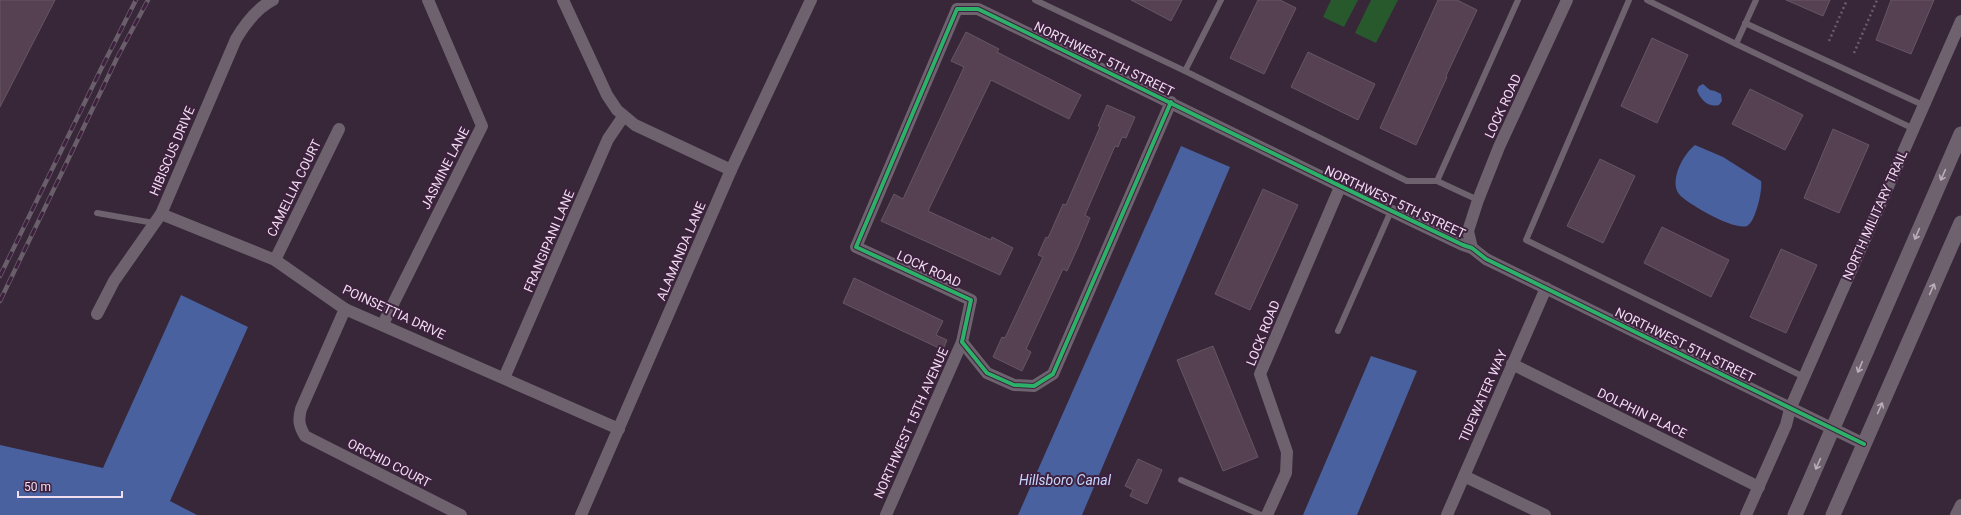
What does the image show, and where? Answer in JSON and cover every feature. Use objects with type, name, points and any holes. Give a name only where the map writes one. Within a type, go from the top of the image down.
[{"type":"street","name":"HIBISCUS DRIVE","points":[[97,314],[114,281],[158,218],[232,45],[244,26],[258,11],[273,0]]},
{"type":"street","name":"JASMINE LANE","points":[[383,324],[482,126],[428,0]]},
{"type":"street","points":[[563,0],[607,95],[623,117],[635,125],[731,170]]},
{"type":"street","name":"ALAMANDA LANE","points":[[581,515],[731,170],[811,0]]},
{"type":"street","name":"LOCK ROAD","points":[[1472,248],[1468,231],[1478,200],[1499,147],[1567,0]]},
{"type":"street","name":"LOCK ROAD","points":[[957,9],[856,246],[971,300],[962,342]]},
{"type":"street","name":"NORTHWEST 5TH STREET","points":[[957,9],[978,9],[1171,102],[1340,187],[1472,248],[1486,259],[1864,444]]},
{"type":"street","name":"NORTH MILITARY TRAIL","points":[[1746,515],[1786,425],[1790,409],[1961,21]]},
{"type":"street","points":[[962,342],[987,373],[1014,385],[1034,386],[1053,374],[1171,102]]},
{"type":"street","name":"FRANGIPANI LANE","points":[[504,378],[608,139],[623,117]]},
{"type":"street","name":"CAMELLIA COURT","points":[[275,260],[338,129]]},
{"type":"street","points":[[1795,515],[1961,134]]},
{"type":"street","name":"LOCK ROAD","points":[[1267,515],[1286,473],[1287,452],[1260,374],[1340,187]]},
{"type":"street","name":"POINSETTIA DRIVE","points":[[158,218],[275,260],[345,308],[619,428]]},
{"type":"street","points":[[1833,515],[1961,223]]},
{"type":"street","name":"TIDEWATER WAY","points":[[1447,515],[1546,288]]},
{"type":"street","name":"ORCHID COURT","points":[[345,308],[301,409],[298,418],[300,428],[305,436],[461,515]]},
{"type":"street","name":"NORTHWEST 15TH AVENUE","points":[[886,515],[962,342]]},
{"type":"street","name":"DOLPHIN PLACE","points":[[1512,364],[1758,486]]},
{"type":"street","points":[[1464,476],[1545,515]]},
{"type":"street","points":[[1956,515],[1961,504]]},
{"type":"lane","points":[[1035,0],[1185,71],[1407,181],[1437,181],[1478,200]]},
{"type":"lane","points":[[1185,71],[1222,0]]},
{"type":"lane","points":[[1437,181],[1518,0]]},
{"type":"lane","points":[[1629,0],[1526,240],[1804,377]]},
{"type":"lane","points":[[1647,0],[1914,129]]},
{"type":"lane","points":[[1736,44],[1756,0]]},
{"type":"lane","points":[[1745,23],[1923,105]]},
{"type":"lane","points":[[1338,331],[1391,211]]},
{"type":"lane","points":[[97,213],[158,218]]},
{"type":"lane","points":[[1182,480],[1260,515]]},
{"type":"path","points":[[1829,41],[1847,0]]},
{"type":"path","points":[[1854,53],[1877,0]]},
{"type":"green space","points":[[1331,0],[1358,0],[1344,27],[1323,17]]},
{"type":"green space","points":[[1371,0],[1398,0],[1376,43],[1355,33]]},
{"type":"water","points":[[1703,84],[1710,90],[1721,94],[1722,101],[1719,105],[1715,106],[1708,104],[1700,97],[1697,90],[1699,86]]},
{"type":"water","points":[[1695,145],[1723,157],[1761,181],[1758,206],[1750,224],[1747,226],[1741,226],[1732,225],[1722,221],[1691,204],[1679,194],[1676,189],[1676,182],[1679,168],[1690,149]]},
{"type":"water","name":"Hillsboro Canal","points":[[1181,146],[1230,167],[1082,515],[1018,515]]},
{"type":"water","points":[[181,295],[248,327],[170,501],[197,515],[0,515],[0,445],[103,468]]},
{"type":"water","points":[[1371,356],[1417,371],[1357,515],[1303,515]]},
{"type":"building","points":[[0,0],[55,0],[0,107]]},
{"type":"building","points":[[1131,0],[1182,0],[1171,21]]},
{"type":"building","points":[[1258,0],[1280,0],[1296,8],[1264,74],[1230,58]]},
{"type":"building","points":[[1438,0],[1457,0],[1477,10],[1416,145],[1380,128]]},
{"type":"building","points":[[1786,0],[1830,0],[1823,16]]},
{"type":"building","points":[[1891,0],[1934,0],[1911,54],[1876,40]]},
{"type":"building","points":[[966,32],[999,49],[997,52],[1081,95],[1069,119],[991,80],[928,211],[991,240],[992,237],[1013,248],[1000,275],[881,221],[894,194],[903,199],[964,67],[951,61]]},
{"type":"building","points":[[1652,38],[1688,55],[1657,123],[1621,106]]},
{"type":"building","points":[[1308,52],[1375,84],[1358,120],[1291,87]]},
{"type":"building","points":[[1750,89],[1803,115],[1785,150],[1732,124]]},
{"type":"building","points":[[1107,105],[1135,117],[1126,138],[1122,137],[1118,147],[1115,146],[1085,215],[1090,218],[1078,247],[1067,271],[1063,269],[1026,349],[1031,352],[1022,371],[993,357],[1002,337],[1005,338],[1043,257],[1038,255],[1046,237],[1048,238],[1063,204],[1066,205],[1100,127],[1098,126]]},
{"type":"building","points":[[1833,129],[1869,145],[1839,213],[1804,198]]},
{"type":"building","points":[[1600,159],[1635,176],[1603,243],[1567,226]]},
{"type":"building","points":[[1263,189],[1298,205],[1250,310],[1215,294]]},
{"type":"building","points":[[1662,227],[1729,260],[1711,297],[1644,263]]},
{"type":"building","points":[[1781,249],[1817,265],[1786,333],[1750,317]]},
{"type":"building","points":[[854,278],[943,321],[936,335],[947,340],[943,350],[843,303]]},
{"type":"building","points":[[1213,346],[1258,457],[1223,471],[1177,360]]},
{"type":"building","points":[[1138,459],[1162,470],[1147,504],[1130,496],[1133,490],[1125,486]]},
{"type":"railway","points":[[0,276],[136,0]]},
{"type":"railway","points":[[0,301],[117,58],[148,0]]},
{"type":"cycle path","points":[[1171,102],[1053,374],[1034,386],[1014,385],[987,373],[962,342],[971,300],[856,247],[957,9],[978,9],[1160,98],[1220,127],[1341,187],[1472,248],[1486,259],[1864,444]]}]
